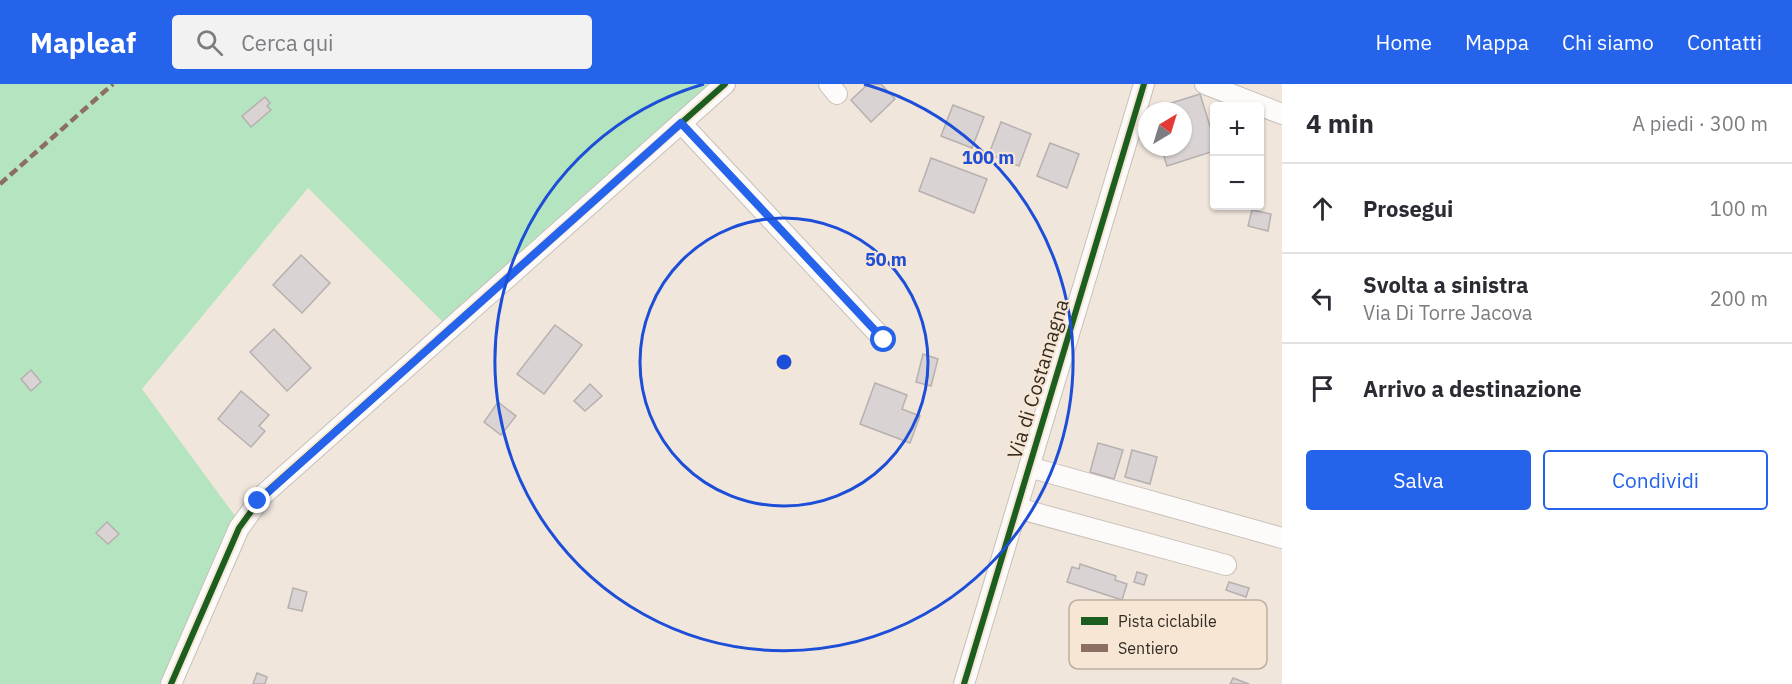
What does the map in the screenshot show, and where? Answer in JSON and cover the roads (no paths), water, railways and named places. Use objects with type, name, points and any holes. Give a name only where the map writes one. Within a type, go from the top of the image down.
[{"type":"street","points":[[171,684],[239,528],[262,495],[725,84]]},
{"type":"street","name":"Via di Costamagna","points":[[964,684],[1144,84]]},
{"type":"street","points":[[1205,84],[1282,114]]},
{"type":"street","points":[[681,123],[884,340]]},
{"type":"street","points":[[1029,467],[1282,538]]},
{"type":"street","points":[[1017,508],[1226,565]]}]
